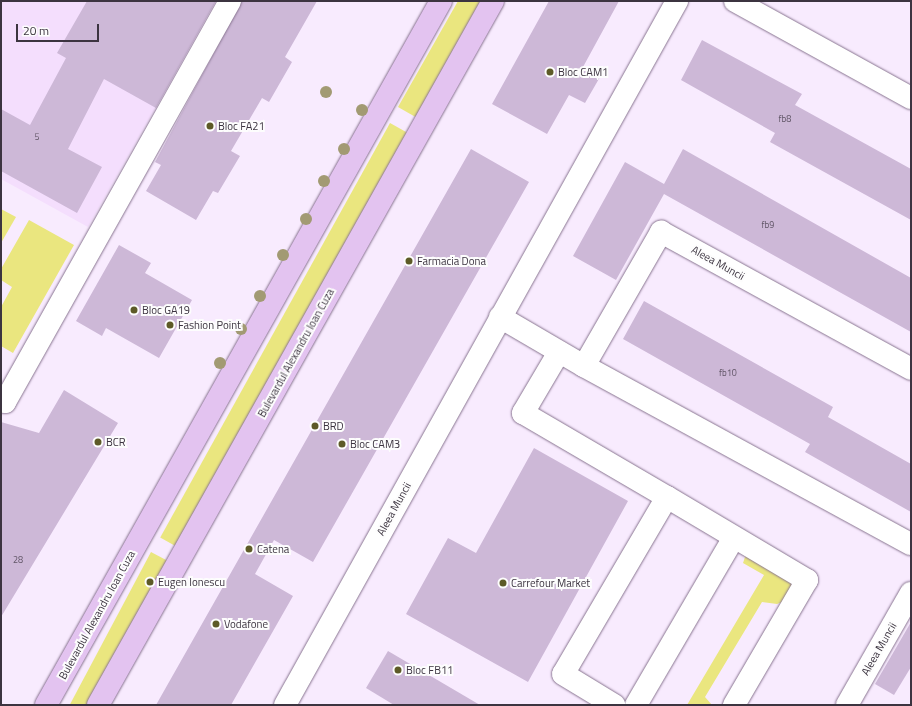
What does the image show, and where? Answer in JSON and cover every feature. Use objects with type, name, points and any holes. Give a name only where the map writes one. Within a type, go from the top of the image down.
[{"type":"main road","name":"Bulevardul Alexandru Ioan Cuza","points":[[46,705],[441,1]]},
{"type":"main road","name":"Bulevardul Alexandru Ioan Cuza","points":[[98,705],[493,1]]},
{"type":"street","points":[[1,399],[6,402],[230,1]]},
{"type":"street","name":"Aleea Muncii","points":[[289,704],[500,317],[677,1]]},
{"type":"street","points":[[735,1],[911,98]]},
{"type":"street","name":"Aleea Muncii","points":[[584,366],[661,232],[911,369]]},
{"type":"street","points":[[500,317],[584,366],[911,544]]},
{"type":"street","points":[[559,352],[523,413],[807,580],[734,705]]},
{"type":"street","points":[[614,705],[563,674],[667,497]]},
{"type":"street","points":[[636,705],[734,537]]},
{"type":"street","name":"Aleea Muncii","points":[[847,705],[911,593]]},
{"type":"shaded area","points":[[1,1],[216,1],[88,227],[1,179]]},
{"type":"shaded area","points":[[458,1],[484,1],[419,119],[398,107]]},
{"type":"shaded area","points":[[390,123],[410,134],[180,549],[160,538]]},
{"type":"shaded area","points":[[1,209],[16,217],[1,243]]},
{"type":"shaded area","points":[[29,220],[74,245],[13,353],[1,346],[1,307],[12,287],[1,280],[1,269]]},
{"type":"shaded area","points":[[151,552],[172,563],[97,705],[70,705]]},
{"type":"shaded area","points":[[746,554],[791,578],[792,590],[788,600],[777,604],[762,602],[705,697],[712,705],[687,705],[764,575],[743,563]]},
{"type":"building","points":[[87,1],[216,1],[156,108],[104,79],[68,149],[102,167],[77,213],[1,171],[1,109],[30,125],[66,58],[57,53]]},
{"type":"building","name":"Bloc FA21","points":[[242,1],[317,1],[285,57],[292,62],[269,102],[262,98],[231,151],[240,156],[218,193],[213,191],[196,220],[146,191],[161,165],[155,162]]},
{"type":"building","name":"Bloc CAM1","points":[[549,1],[619,1],[583,67],[600,77],[585,103],[569,95],[547,134],[492,104]]},
{"type":"building","points":[[702,40],[802,94],[795,105],[911,169],[911,220],[770,142],[775,133],[681,80]]},
{"type":"building","name":"Bloc CAM3","points":[[471,149],[529,182],[313,562],[274,540],[255,574],[293,596],[231,705],[156,705]]},
{"type":"building","points":[[683,149],[911,278],[911,332],[664,194],[616,280],[573,256],[625,162],[664,184]]},
{"type":"building","name":"Bloc GA19","points":[[119,245],[151,263],[145,273],[192,300],[159,358],[106,328],[102,336],[76,321]]},
{"type":"building","points":[[644,301],[833,407],[828,417],[911,464],[911,512],[805,452],[810,444],[623,339]]},
{"type":"building","points":[[64,390],[118,423],[1,617],[1,422],[39,433]]},
{"type":"building","name":"Carrefour Market","points":[[534,448],[628,501],[528,682],[406,614],[448,538],[476,553]]},
{"type":"building","points":[[911,622],[911,667],[894,695],[875,684]]},
{"type":"building","name":"Bloc FB11","points":[[388,651],[480,705],[394,705],[366,688]]},
{"type":"place","name":"Bloc CAM1","points":[[550,72]]},
{"type":"place","name":"Bloc FA21","points":[[210,126]]},
{"type":"place","name":"Farmacia Dona","points":[[409,261]]},
{"type":"place","name":"Bloc GA19","points":[[134,310]]},
{"type":"place","name":"Fashion Point","points":[[170,325]]},
{"type":"place","name":"BRD","points":[[315,426]]},
{"type":"place","name":"BCR","points":[[98,442]]},
{"type":"place","name":"Bloc CAM3","points":[[342,444]]},
{"type":"place","name":"Catena","points":[[249,549]]},
{"type":"place","name":"Eugen Ionescu","points":[[150,582]]},
{"type":"place","name":"Carrefour Market","points":[[503,583]]},
{"type":"place","name":"Vodafone","points":[[216,624]]},
{"type":"place","name":"Bloc FB11","points":[[398,670]]}]
